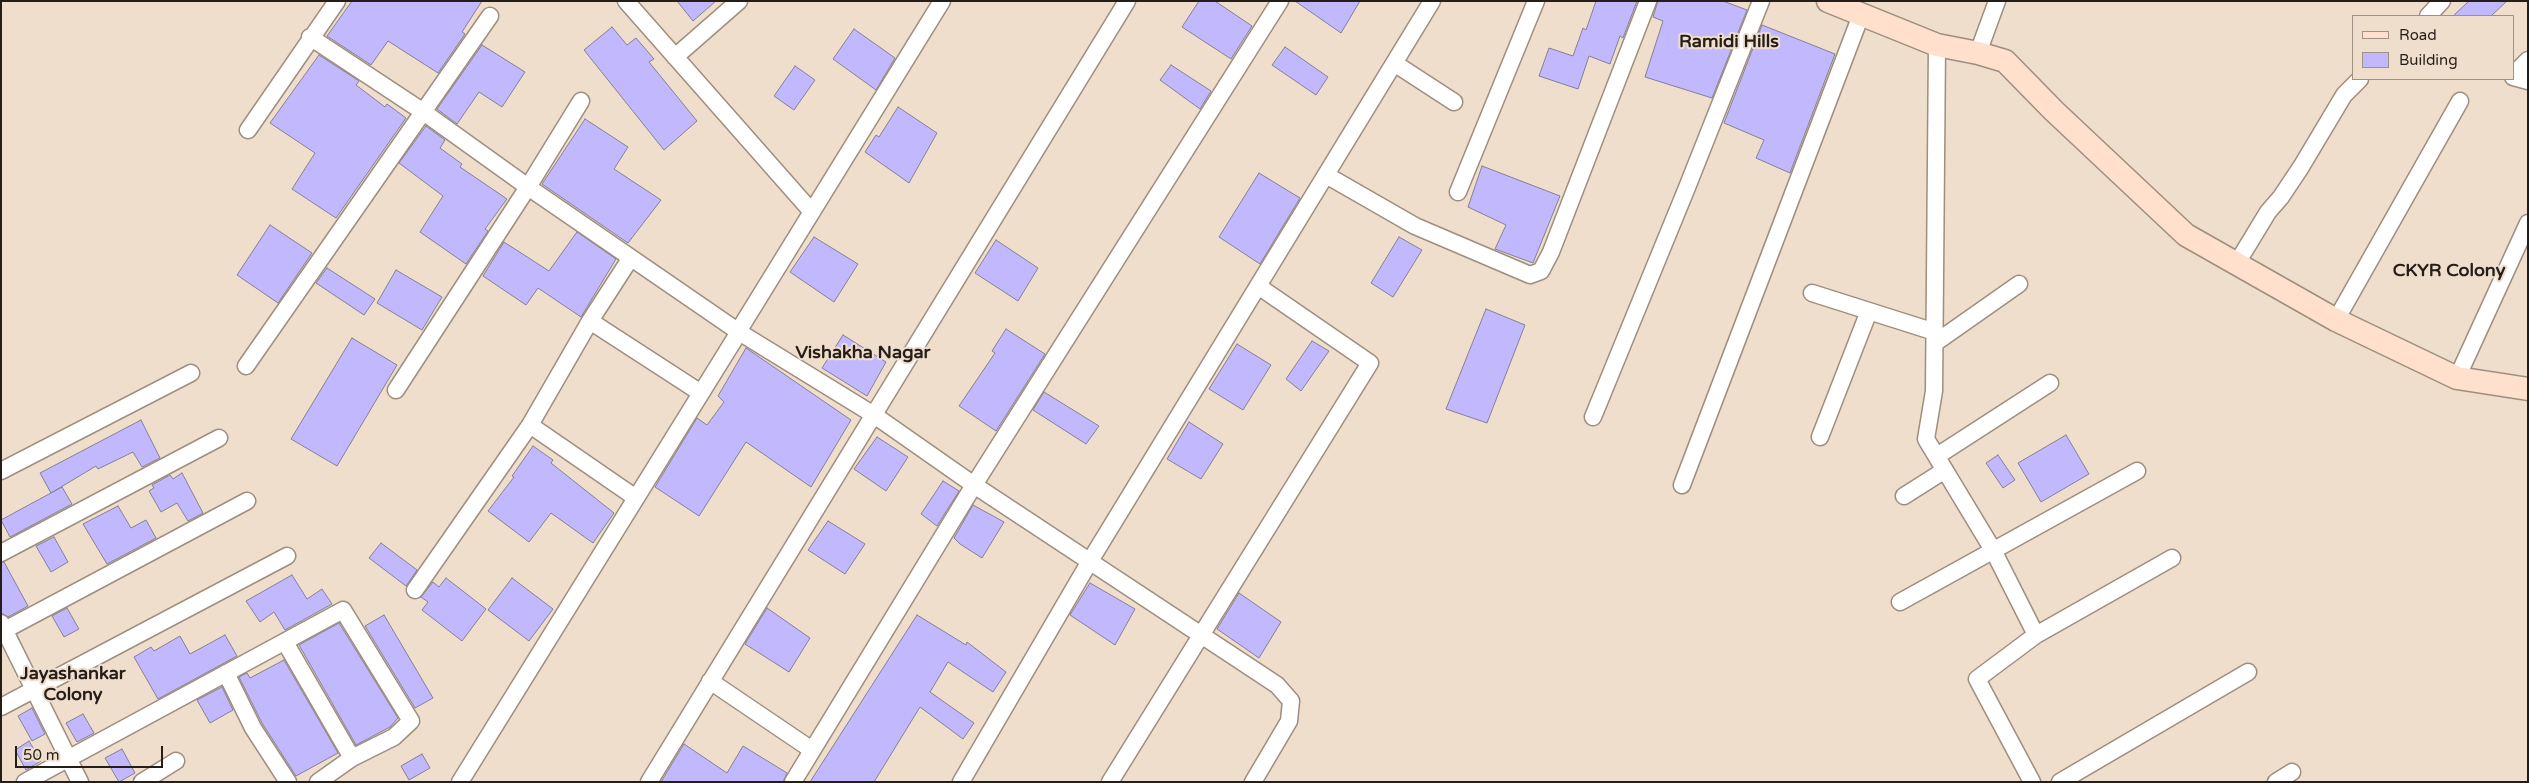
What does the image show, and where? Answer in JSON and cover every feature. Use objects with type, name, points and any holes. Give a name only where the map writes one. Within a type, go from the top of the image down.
[{"type":"street","points":[[248,130],[310,37],[337,1]]},
{"type":"street","points":[[626,1],[812,212]]},
{"type":"street","points":[[675,57],[739,1]]},
{"type":"street","points":[[460,782],[942,1]]},
{"type":"street","points":[[649,782],[1127,1]]},
{"type":"street","points":[[793,782],[974,485],[1280,1]]},
{"type":"street","points":[[961,782],[1090,561],[1432,1]]},
{"type":"street","points":[[1458,192],[1536,1]]},
{"type":"street","points":[[1326,175],[1415,226],[1530,275],[1541,271],[1551,252],[1648,1]]},
{"type":"street","points":[[1593,417],[1686,190],[1760,1]]},
{"type":"street","points":[[1828,1],[1937,45],[1978,53],[2005,62],[2054,111],[2186,235],[2336,320],[2457,378],[2528,389]]},
{"type":"street","points":[[1978,53],[1997,1]]},
{"type":"street","points":[[2429,15],[2442,1]]},
{"type":"street","points":[[1682,485],[1861,15]]},
{"type":"street","points":[[246,366],[490,16]]},
{"type":"street","points":[[310,37],[422,111],[630,259],[739,331],[874,414],[974,485],[1276,685],[1291,701],[1289,721],[1253,782]]},
{"type":"street","points":[[1937,45],[1934,391],[1926,440],[1993,550],[2036,635]]},
{"type":"street","points":[[2514,75],[2528,60]]},
{"type":"street","points":[[1394,63],[1454,102]]},
{"type":"street","points":[[2514,76],[2528,81]]},
{"type":"street","points":[[2237,263],[2268,212],[2281,198],[2301,167],[2344,95],[2359,80]]},
{"type":"street","points":[[396,390],[528,187],[581,101]]},
{"type":"street","points":[[2336,320],[2460,101]]},
{"type":"street","points":[[2457,378],[2528,223]]},
{"type":"street","points":[[415,590],[530,424],[590,321],[630,259]]},
{"type":"street","points":[[1935,337],[2019,284]]},
{"type":"street","points":[[1110,782],[1370,364],[1258,286]]},
{"type":"street","points":[[1812,293],[1869,311],[1935,337]]},
{"type":"street","points":[[1820,437],[1869,311]]},
{"type":"street","points":[[590,321],[701,393]]},
{"type":"street","points":[[1,471],[191,373]]},
{"type":"street","points":[[1904,496],[1941,463],[2050,383]]},
{"type":"street","points":[[530,424],[636,498]]},
{"type":"street","points":[[1,553],[219,438]]},
{"type":"street","points":[[1900,602],[2137,471]]},
{"type":"street","points":[[80,782],[2,628],[247,501]]},
{"type":"street","points":[[1,706],[287,556]]},
{"type":"street","points":[[2032,782],[1977,679],[2036,635],[2172,558]]},
{"type":"street","points":[[25,782],[343,610],[412,721],[394,737],[352,758],[318,782]]},
{"type":"street","points":[[285,642],[352,758]]},
{"type":"street","points":[[2060,782],[2248,672]]},
{"type":"street","points":[[226,674],[253,728],[288,782]]},
{"type":"street","points":[[710,681],[812,750]]},
{"type":"street","points":[[142,782],[176,762]]},
{"type":"street","points":[[2276,782],[2292,772]]},
{"type":"building","points":[[352,1],[482,1],[462,32],[465,34],[438,73],[388,41],[371,65],[327,36]]},
{"type":"building","points":[[677,1],[716,1],[693,21]]},
{"type":"building","points":[[1199,1],[1215,1],[1252,26],[1231,59],[1182,27]]},
{"type":"building","points":[[1295,1],[1360,1],[1341,33]]},
{"type":"building","points":[[1596,1],[1637,1],[1623,38],[1620,36],[1610,64],[1589,56],[1578,89],[1539,76],[1549,48],[1573,56],[1583,28],[1586,30]]},
{"type":"building","points":[[1658,1],[1723,1],[1747,10],[1712,98],[1645,77],[1663,21],[1653,17]]},
{"type":"building","points":[[2469,1],[2507,1],[2492,15],[2454,15]]},
{"type":"building","points":[[1762,25],[1835,54],[1790,173],[1756,158],[1764,140],[1724,123]]},
{"type":"building","points":[[612,27],[627,45],[636,38],[654,59],[649,62],[697,121],[664,150],[584,50]]},
{"type":"building","points":[[854,29],[895,58],[876,90],[833,59]]},
{"type":"building","points":[[482,45],[525,72],[502,107],[479,92],[457,124],[437,109]]},
{"type":"building","points":[[1285,47],[1328,77],[1316,95],[1272,65]]},
{"type":"building","points":[[319,55],[359,81],[356,85],[385,107],[387,104],[406,118],[336,218],[292,189],[315,153],[270,123]]},
{"type":"building","points":[[1171,65],[1211,91],[1200,109],[1160,80]]},
{"type":"building","points":[[795,66],[815,80],[794,110],[774,96]]},
{"type":"building","points":[[898,107],[937,133],[909,183],[865,152],[876,135],[879,137]]},
{"type":"building","points":[[585,119],[628,147],[614,169],[661,200],[628,243],[542,184]]},
{"type":"building","points":[[426,126],[445,140],[440,148],[462,164],[460,167],[507,199],[485,229],[488,231],[466,264],[420,232],[443,196],[399,163]]},
{"type":"building","points":[[1482,166],[1560,196],[1533,263],[1495,249],[1506,225],[1468,207]]},
{"type":"building","points":[[1259,173],[1300,198],[1260,264],[1219,237]]},
{"type":"building","points":[[270,225],[312,253],[278,303],[237,275]]},
{"type":"building","points":[[577,232],[616,259],[581,317],[538,288],[526,305],[483,276],[504,242],[549,271]]},
{"type":"building","points":[[814,237],[858,264],[834,302],[790,272]]},
{"type":"building","points":[[1399,237],[1422,250],[1393,297],[1371,283]]},
{"type":"building","points":[[996,240],[1038,268],[1018,301],[975,273]]},
{"type":"building","points":[[327,268],[375,299],[364,315],[316,283]]},
{"type":"building","points":[[396,270],[442,297],[422,330],[377,303]]},
{"type":"building","points":[[1486,309],[1525,325],[1487,423],[1446,409]]},
{"type":"building","points":[[1006,329],[1045,354],[996,431],[959,406],[995,353],[992,351]]},
{"type":"building","points":[[843,335],[886,362],[867,396],[822,368]]},
{"type":"building","points":[[352,338],[397,365],[337,466],[291,439]]},
{"type":"building","points":[[1312,341],[1329,351],[1301,391],[1286,379]]},
{"type":"building","points":[[1237,344],[1271,365],[1243,410],[1209,389]]},
{"type":"building","points":[[746,348],[851,420],[811,487],[746,442],[699,516],[655,487],[697,418],[707,425],[724,402],[718,396]]},
{"type":"building","points":[[1044,392],[1099,426],[1086,444],[1033,410]]},
{"type":"building","points":[[141,420],[160,458],[142,467],[133,452],[98,469],[96,466],[51,493],[40,473]]},
{"type":"building","points":[[1189,422],[1223,444],[1201,479],[1167,459]]},
{"type":"building","points":[[2066,435],[2089,474],[2041,502],[2018,463]]},
{"type":"building","points":[[877,437],[908,457],[886,491],[854,469]]},
{"type":"building","points":[[533,446],[553,460],[551,463],[614,513],[593,543],[551,513],[529,542],[488,511],[514,477],[512,476]]},
{"type":"building","points":[[1998,455],[2015,480],[2003,488],[1986,463]]},
{"type":"building","points":[[182,473],[203,513],[188,521],[177,503],[161,512],[149,491],[154,488],[152,485],[170,475],[173,479]]},
{"type":"building","points":[[943,481],[959,491],[937,526],[921,514]]},
{"type":"building","points":[[62,487],[72,504],[10,537],[1,520]]},
{"type":"building","points":[[973,505],[1004,522],[982,558],[954,538]]},
{"type":"building","points":[[118,506],[131,528],[146,520],[156,538],[107,564],[83,524]]},
{"type":"building","points":[[828,521],[865,544],[845,574],[808,550]]},
{"type":"building","points":[[54,537],[68,562],[51,572],[36,546]]},
{"type":"building","points":[[381,543],[417,570],[406,586],[369,558]]},
{"type":"building","points":[[4,562],[28,606],[8,617],[1,613],[1,563]]},
{"type":"building","points":[[292,575],[307,599],[322,589],[332,604],[285,630],[274,612],[260,622],[246,601]]},
{"type":"building","points":[[446,578],[486,609],[462,641],[422,610],[428,602],[421,597],[433,582],[439,587]]},
{"type":"building","points":[[512,578],[553,609],[529,641],[488,610]]},
{"type":"building","points":[[1090,583],[1135,609],[1115,645],[1070,615]]},
{"type":"building","points":[[1239,593],[1281,622],[1259,658],[1217,629]]},
{"type":"building","points":[[67,608],[79,629],[64,637],[52,616]]},
{"type":"building","points":[[767,608],[810,638],[789,672],[745,644]]},
{"type":"building","points":[[384,615],[433,698],[415,708],[365,626]]},
{"type":"building","points":[[917,615],[966,645],[967,642],[1006,672],[993,692],[948,662],[930,692],[974,723],[963,739],[920,707],[874,782],[810,782]]},
{"type":"building","points":[[339,623],[398,718],[390,727],[356,745],[299,645]]},
{"type":"building","points":[[225,635],[237,656],[158,699],[134,657],[151,647],[154,651],[180,636],[190,654]]},
{"type":"building","points":[[284,660],[338,753],[296,776],[262,723],[239,677],[247,673],[250,678]]},
{"type":"building","points":[[222,687],[233,710],[210,723],[197,700]]},
{"type":"building","points":[[32,708],[45,734],[32,741],[18,716]]},
{"type":"building","points":[[83,714],[94,733],[77,742],[66,723]]},
{"type":"building","points":[[29,741],[41,761],[26,770],[15,750]]},
{"type":"building","points":[[684,744],[727,773],[743,746],[787,773],[783,782],[661,782]]},
{"type":"building","points":[[122,749],[135,773],[119,782],[105,758]]},
{"type":"building","points":[[422,754],[430,768],[409,780],[401,766]]},
{"type":"district","name":"Ramidi Hills","points":[[1729,42]]},
{"type":"district","name":"CKYR Colony","points":[[2449,271]]},
{"type":"district","name":"Vishakha Nagar","points":[[863,353]]},
{"type":"district","name":"Jayashankar Colony","points":[[73,684]]}]
